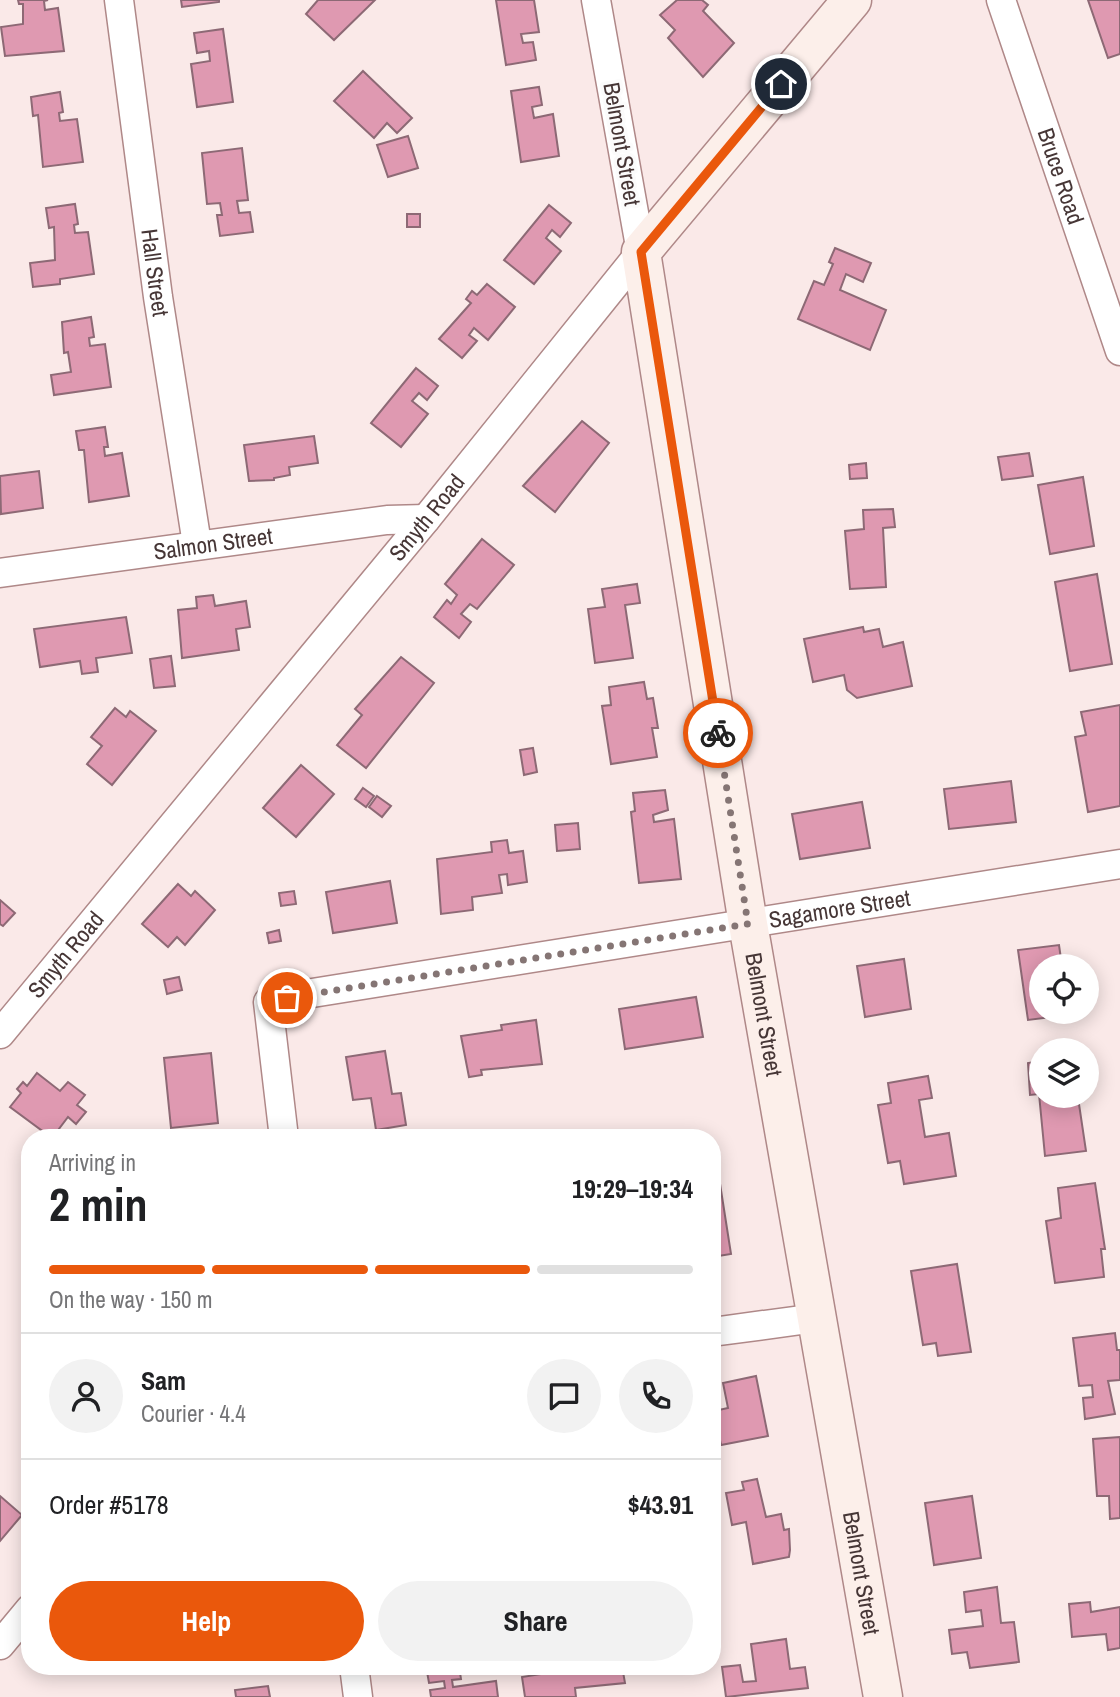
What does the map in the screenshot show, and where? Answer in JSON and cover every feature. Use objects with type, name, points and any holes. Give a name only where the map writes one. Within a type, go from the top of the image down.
[{"type":"street","name":"Hall Street","points":[[118,0],[158,298],[197,544]]},
{"type":"street","name":"Belmont Street","points":[[596,0],[641,252],[748,924],[883,1697]]},
{"type":"street","name":"Smyth Road","points":[[0,1034],[426,519],[641,252],[852,0]]},
{"type":"street","name":"Bruce Road","points":[[1001,0],[1120,351]]},
{"type":"street","name":"Salmon Street","points":[[0,573],[197,544],[387,520],[426,519]]},
{"type":"street","name":"Sagamore Street","points":[[283,1129],[268,1002],[306,993],[1120,867]]},
{"type":"street","points":[[721,1331],[816,1318]]},
{"type":"street","points":[[0,1645],[21,1620]]},
{"type":"street","points":[[355,1675],[358,1697]]},
{"type":"building","points":[[18,0],[48,0],[44,1],[45,10],[58,8],[64,51],[5,56],[1,27],[23,24],[23,4],[19,4]]},
{"type":"building","points":[[181,0],[219,0],[219,2],[182,7]]},
{"type":"building","points":[[318,0],[375,0],[334,40],[306,14]]},
{"type":"building","points":[[496,0],[534,0],[539,32],[521,34],[523,43],[533,42],[536,60],[506,65]]},
{"type":"building","points":[[677,0],[702,0],[708,5],[703,11],[734,43],[703,77],[668,38],[675,30],[660,15]]},
{"type":"building","points":[[1088,0],[1120,0],[1120,54],[1108,58]]},
{"type":"building","points":[[223,29],[233,102],[197,107],[191,64],[210,61],[209,51],[197,53],[194,33]]},
{"type":"building","points":[[363,71],[412,118],[397,133],[387,123],[374,138],[334,101]]},
{"type":"building","points":[[539,87],[542,105],[532,107],[534,118],[553,114],[559,156],[521,162],[511,91]]},
{"type":"building","points":[[60,92],[63,112],[59,113],[60,121],[77,119],[83,162],[43,167],[38,115],[33,116],[31,97]]},
{"type":"building","points":[[408,136],[418,168],[388,177],[377,145]]},
{"type":"building","points":[[242,148],[248,200],[237,201],[239,213],[250,212],[253,232],[220,236],[217,215],[222,215],[220,203],[207,204],[202,153]]},
{"type":"building","points":[[75,204],[78,224],[74,225],[75,233],[88,232],[94,274],[60,279],[60,284],[33,287],[30,263],[55,260],[54,227],[49,228],[46,208]]},
{"type":"building","points":[[549,205],[571,223],[560,237],[552,230],[546,238],[561,251],[534,284],[504,260]]},
{"type":"building","points":[[407,214],[420,214],[420,227],[407,227]]},
{"type":"building","points":[[835,248],[871,263],[863,282],[846,274],[840,290],[886,310],[870,350],[798,319],[814,281],[824,285],[833,264],[829,262]]},
{"type":"building","points":[[487,284],[515,307],[488,340],[474,328],[469,335],[477,341],[462,358],[439,339],[471,303],[466,299],[472,291],[477,295]]},
{"type":"building","points":[[91,317],[94,337],[89,338],[90,346],[105,344],[111,387],[54,395],[51,375],[71,372],[68,352],[64,353],[62,322]]},
{"type":"building","points":[[416,368],[438,386],[427,400],[419,393],[412,401],[428,414],[401,447],[371,423]]},
{"type":"building","points":[[582,421],[609,443],[555,512],[523,486]]},
{"type":"building","points":[[105,427],[108,447],[104,447],[105,456],[122,453],[129,496],[89,502],[84,450],[79,450],[76,431]]},
{"type":"building","points":[[314,436],[318,463],[289,467],[290,475],[274,480],[249,481],[244,445]]},
{"type":"building","points":[[1029,453],[1033,476],[1002,480],[998,457]]},
{"type":"building","points":[[866,463],[867,478],[850,479],[849,465]]},
{"type":"building","points":[[39,471],[43,508],[1,514],[0,476]]},
{"type":"building","points":[[1083,477],[1094,546],[1050,554],[1038,485]]},
{"type":"building","points":[[893,509],[895,527],[883,528],[886,587],[850,589],[845,531],[864,529],[863,510]]},
{"type":"building","points":[[482,539],[514,565],[477,609],[470,604],[461,614],[471,622],[459,638],[434,617],[447,600],[451,604],[457,595],[445,584]]},
{"type":"building","points":[[1097,574],[1112,664],[1070,671],[1055,582]]},
{"type":"building","points":[[637,584],[640,603],[625,605],[633,658],[595,663],[588,609],[605,607],[602,589]]},
{"type":"building","points":[[213,595],[215,606],[246,601],[250,627],[236,629],[239,650],[182,658],[178,610],[197,608],[196,597]]},
{"type":"building","points":[[126,617],[132,653],[96,658],[98,672],[82,674],[80,661],[40,667],[34,629]]},
{"type":"building","points":[[863,627],[864,632],[879,629],[883,647],[903,642],[912,686],[857,698],[847,690],[844,675],[813,682],[804,639]]},
{"type":"building","points":[[171,656],[175,686],[154,688],[150,659]]},
{"type":"building","points":[[401,657],[434,683],[366,768],[337,745],[362,715],[355,709]]},
{"type":"building","points":[[644,682],[647,699],[653,698],[658,728],[652,728],[657,757],[611,764],[602,706],[611,705],[609,687]]},
{"type":"building","points":[[1120,705],[1120,806],[1088,812],[1075,737],[1086,735],[1081,712]]},
{"type":"building","points":[[115,708],[126,717],[130,711],[156,731],[112,785],[87,764],[102,746],[91,737]]},
{"type":"building","points":[[533,748],[537,772],[524,775],[520,750]]},
{"type":"building","points":[[301,765],[334,794],[296,837],[263,808]]},
{"type":"building","points":[[1011,781],[1016,822],[949,829],[944,789]]},
{"type":"building","points":[[363,788],[374,796],[366,807],[355,799]]},
{"type":"building","points":[[665,790],[668,810],[653,815],[654,822],[674,819],[681,879],[639,883],[631,812],[635,811],[633,793]]},
{"type":"building","points":[[377,796],[391,806],[382,817],[369,807]]},
{"type":"building","points":[[862,802],[870,848],[800,859],[792,814]]},
{"type":"building","points":[[578,823],[580,849],[557,851],[555,825]]},
{"type":"building","points":[[507,840],[509,853],[523,851],[527,882],[508,885],[507,874],[499,875],[502,893],[472,897],[473,910],[441,914],[437,859],[492,852],[491,842]]},
{"type":"building","points":[[390,881],[397,923],[333,933],[326,892]]},
{"type":"building","points":[[178,884],[191,896],[195,891],[215,910],[185,945],[177,937],[168,947],[142,924]]},
{"type":"building","points":[[294,891],[296,904],[281,906],[279,893]]},
{"type":"building","points":[[0,900],[15,913],[3,926],[0,924]]},
{"type":"building","points":[[279,930],[281,941],[269,943],[267,933]]},
{"type":"building","points":[[1059,945],[1060,954],[1029,954],[1029,1020],[1028,1020],[1018,950]]},
{"type":"building","points":[[904,959],[911,1009],[865,1017],[857,966]]},
{"type":"building","points":[[179,977],[182,990],[167,994],[164,980]]},
{"type":"building","points":[[696,997],[703,1037],[625,1049],[619,1009]]},
{"type":"building","points":[[536,1020],[542,1064],[481,1070],[482,1075],[469,1077],[461,1036],[502,1030],[501,1025]]},
{"type":"building","points":[[385,1051],[392,1094],[401,1093],[406,1125],[376,1129],[371,1098],[353,1100],[346,1057]]},
{"type":"building","points":[[211,1053],[218,1123],[171,1128],[164,1058]]},
{"type":"building","points":[[37,1073],[60,1091],[68,1082],[85,1095],[77,1105],[86,1112],[76,1124],[68,1117],[59,1129],[40,1129],[10,1107],[21,1093],[17,1089],[23,1082],[27,1086]]},
{"type":"building","points":[[928,1076],[932,1098],[919,1100],[925,1137],[949,1133],[956,1176],[904,1184],[900,1161],[888,1163],[878,1105],[891,1103],[888,1083]]},
{"type":"building","points":[[1040,1108],[1080,1108],[1086,1151],[1045,1156]]},
{"type":"building","points":[[1095,1183],[1105,1249],[1101,1249],[1104,1277],[1055,1283],[1046,1221],[1061,1218],[1058,1188]]},
{"type":"building","points":[[721,1190],[731,1254],[721,1256]]},
{"type":"building","points":[[957,1264],[971,1352],[938,1356],[936,1343],[923,1345],[911,1271]]},
{"type":"building","points":[[1115,1333],[1117,1350],[1120,1350],[1120,1380],[1108,1381],[1115,1414],[1085,1419],[1083,1398],[1093,1397],[1092,1385],[1079,1386],[1073,1338]]},
{"type":"building","points":[[756,1376],[768,1436],[721,1445],[721,1410],[728,1408],[723,1383]]},
{"type":"building","points":[[1120,1437],[1120,1518],[1110,1519],[1109,1496],[1097,1496],[1093,1439]]},
{"type":"building","points":[[757,1479],[766,1517],[781,1514],[784,1530],[789,1529],[790,1550],[789,1557],[753,1564],[746,1522],[732,1525],[726,1493],[744,1490],[742,1482]]},
{"type":"building","points":[[0,1496],[21,1516],[0,1541]]},
{"type":"building","points":[[972,1496],[981,1558],[934,1565],[925,1503]]},
{"type":"building","points":[[997,1587],[1001,1623],[1014,1622],[1019,1662],[970,1668],[967,1652],[952,1654],[949,1630],[983,1626],[981,1610],[966,1612],[964,1592]]},
{"type":"building","points":[[1090,1602],[1091,1612],[1120,1607],[1120,1648],[1108,1650],[1106,1634],[1072,1637],[1069,1604]]},
{"type":"building","points":[[786,1639],[790,1669],[805,1667],[808,1688],[726,1697],[722,1667],[740,1665],[743,1682],[756,1681],[751,1644]]},
{"type":"building","points":[[428,1675],[460,1675],[461,1679],[452,1680],[453,1687],[496,1681],[498,1697],[431,1697],[430,1690],[445,1688],[444,1681],[429,1683]]},
{"type":"building","points":[[624,1675],[625,1683],[575,1688],[576,1697],[525,1697],[522,1677]]},
{"type":"building","points":[[268,1686],[270,1697],[236,1697],[235,1690]]},
{"type":"way so far","points":[[287,998],[748,924],[718,733]]},
{"type":"route","points":[[718,733],[641,252],[781,84]]}]
